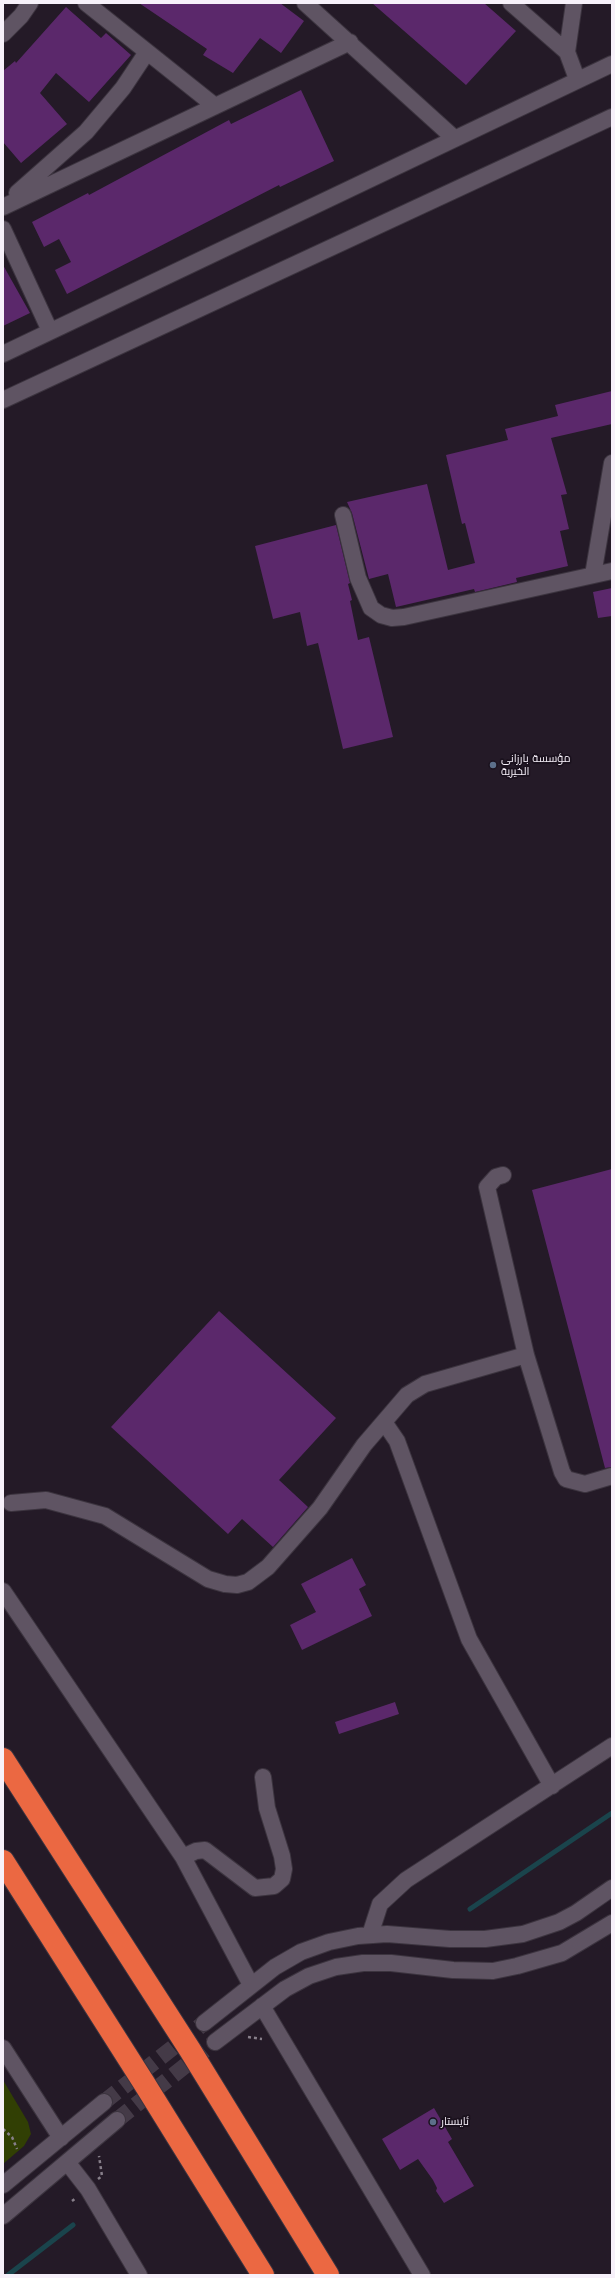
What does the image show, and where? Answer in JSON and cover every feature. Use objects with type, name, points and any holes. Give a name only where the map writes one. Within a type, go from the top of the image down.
[{"type":"highway","points":[[3,1759],[190,2050],[328,2275]]},
{"type":"highway","points":[[3,1862],[264,2275]]},
{"type":"street","points":[[3,34],[21,16],[30,3]]},
{"type":"street","points":[[86,3],[215,106]]},
{"type":"street","points":[[305,3],[350,42],[454,138]]},
{"type":"street","points":[[511,3],[567,52]]},
{"type":"street","points":[[574,3],[567,52],[577,80]]},
{"type":"street","points":[[3,206],[350,42]]},
{"type":"street","points":[[3,206],[86,132],[124,88],[147,52]]},
{"type":"street","points":[[3,354],[612,64]]},
{"type":"street","points":[[3,400],[612,117]]},
{"type":"street","points":[[3,229],[50,331]]},
{"type":"street","points":[[593,575],[612,463]]},
{"type":"street","points":[[343,515],[358,578],[371,608],[381,616],[392,618],[404,616],[612,571]]},
{"type":"street","points":[[503,1175],[496,1177],[487,1187],[526,1355],[562,1472],[566,1479],[585,1484],[612,1476]]},
{"type":"street","points":[[11,1503],[46,1500],[105,1516],[208,1579],[225,1584],[237,1585],[248,1582],[268,1567],[320,1508],[364,1445],[407,1395],[425,1384],[526,1355]]},
{"type":"street","points":[[384,1422],[397,1441],[469,1639],[552,1786]]},
{"type":"street","points":[[3,1591],[183,1858],[251,1984]]},
{"type":"street","points":[[370,1935],[380,1904],[406,1880],[612,1746]]},
{"type":"street","points":[[183,1858],[196,1851],[205,1850],[255,1888],[274,1886],[282,1879],[284,1869],[265,1803],[263,1777]]},
{"type":"street","points":[[204,2023],[251,1984],[275,1967],[301,1952],[329,1942],[370,1935],[388,1934],[450,1940],[486,1939],[523,1934],[547,1926],[576,1913],[612,1888]]},
{"type":"street","points":[[215,2042],[285,1989],[309,1976],[336,1967],[363,1963],[391,1963],[446,1969],[494,1970],[540,1960],[562,1952],[612,1923]]},
{"type":"street","points":[[262,2006],[422,2275]]},
{"type":"street","points":[[5,2056],[61,2138]]},
{"type":"street","points":[[3,2185],[104,2102]]},
{"type":"street","points":[[3,2216],[117,2120]]},
{"type":"street","points":[[68,2162],[88,2189],[139,2275]]},
{"type":"path","points":[[245,2036],[261,2038],[265,2045]]},
{"type":"path","points":[[3,2129],[12,2137],[17,2149]]},
{"type":"green space","points":[[3,2080],[28,2122],[31,2134],[24,2146],[3,2164]]},
{"type":"building","points":[[139,3],[280,3],[304,21],[281,53],[260,38],[233,73],[203,55],[207,49]]},
{"type":"building","points":[[372,3],[484,3],[516,31],[466,85]]},
{"type":"building","points":[[66,7],[101,38],[106,33],[131,55],[89,102],[56,73],[40,93],[67,124],[21,163],[3,142],[3,71],[15,61],[16,63]]},
{"type":"building","points":[[301,90],[334,161],[280,187],[279,185],[67,294],[55,270],[71,262],[59,239],[44,247],[32,222],[88,193],[89,195],[229,120],[231,124]]},
{"type":"building","points":[[3,265],[30,313],[3,326]]},
{"type":"building","points":[[612,391],[612,424],[551,438],[567,494],[561,495],[569,529],[560,531],[568,566],[516,578],[517,582],[475,592],[474,589],[396,607],[388,574],[369,579],[352,513],[347,502],[427,484],[448,570],[475,563],[465,523],[462,524],[446,455],[508,440],[505,429],[558,416],[555,405]]},
{"type":"building","points":[[336,525],[350,583],[348,584],[352,600],[350,601],[358,640],[369,637],[393,737],[343,749],[318,643],[307,646],[300,612],[273,619],[255,546]]},
{"type":"building","points":[[612,588],[612,616],[598,618],[593,592]]},
{"type":"building","points":[[612,1169],[612,1467],[605,1468],[532,1190]]},
{"type":"building","points":[[219,1311],[336,1418],[279,1480],[308,1507],[273,1547],[242,1519],[228,1534],[111,1427]]},
{"type":"building","points":[[352,1558],[366,1585],[359,1589],[372,1616],[302,1650],[290,1625],[316,1612],[301,1584]]},
{"type":"building","points":[[395,1702],[399,1714],[339,1734],[335,1722]]},
{"type":"building","points":[[434,2108],[452,2139],[448,2142],[474,2186],[444,2203],[436,2191],[437,2188],[433,2180],[418,2159],[400,2170],[382,2139]]},
{"type":"waterway","points":[[470,1909],[612,1813]]},
{"type":"waterway","points":[[8,2275],[73,2225]]},
{"type":"tunnel","points":[[104,2102],[204,2023]]},
{"type":"tunnel","points":[[117,2120],[215,2042]]},
{"type":"place","name":"مؤسسة بارزانی الخیریة","points":[[493,765]]},
{"type":"place","name":"ئایستار","points":[[433,2122]]}]
